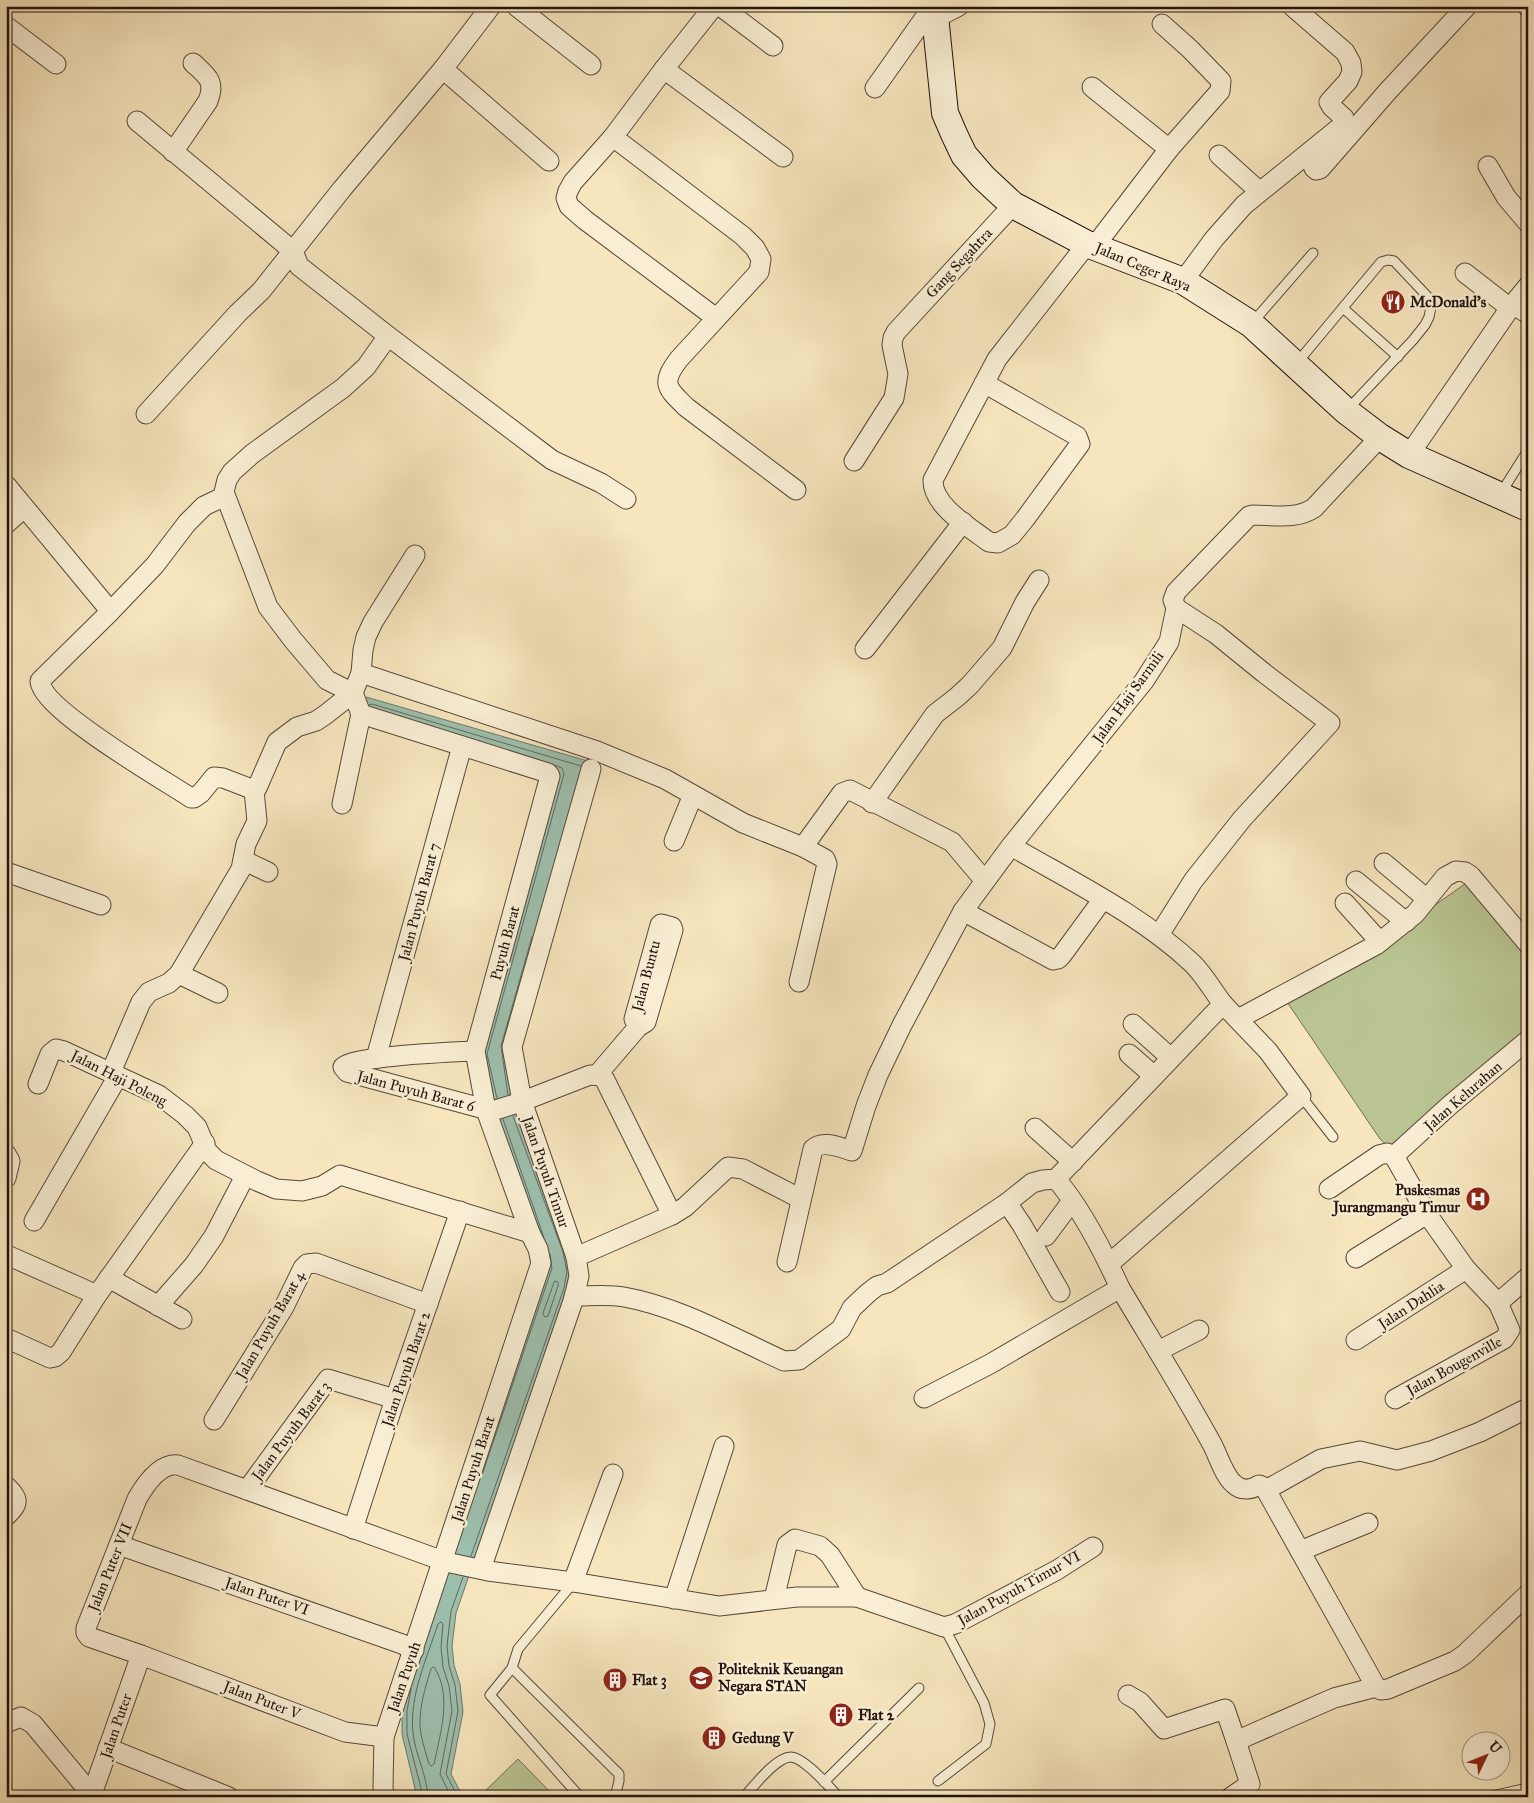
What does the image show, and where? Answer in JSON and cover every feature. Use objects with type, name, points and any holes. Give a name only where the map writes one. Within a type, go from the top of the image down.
[{"type":"main road","name":"Jalan Ceger Raya","points":[[932,12],[945,113],[964,155],[983,177],[1013,205],[1090,245],[1183,281],[1251,324],[1346,411],[1408,455],[1528,508]]},
{"type":"street","points":[[146,414],[261,291],[342,189],[443,69],[491,6]]},
{"type":"street","points":[[516,6],[591,65]]},
{"type":"street","points":[[714,6],[664,68],[613,137],[574,182],[566,198],[569,206],[585,220],[716,318]]},
{"type":"street","points":[[720,6],[773,46]]},
{"type":"street","points":[[875,88],[932,12],[959,6]]},
{"type":"street","points":[[1183,281],[1214,239],[1244,205],[1344,124],[1344,118],[1329,102],[1348,81],[1352,72],[1351,63],[1345,52],[1292,6]]},
{"type":"street","points":[[1308,154],[1314,168],[1316,170],[1320,169],[1388,91],[1467,6]]},
{"type":"street","points":[[984,383],[1077,436],[1080,444],[1025,519],[1004,541],[998,544],[989,542],[962,522],[936,497],[933,480],[984,383],[997,359],[1220,91],[1221,81],[1162,24]]},
{"type":"street","points":[[6,26],[56,64]]},
{"type":"street","points":[[173,152],[212,93],[212,84],[207,75],[193,63]]},
{"type":"street","points":[[664,68],[783,157]]},
{"type":"street","points":[[443,69],[549,161]]},
{"type":"street","points":[[1092,87],[1169,150]]},
{"type":"street","points":[[137,122],[293,251],[300,266],[388,336],[552,460],[601,483],[626,499]]},
{"type":"street","points":[[613,137],[743,236],[755,248],[762,259],[759,272],[679,360],[670,372],[667,383],[672,393],[686,407],[796,490]]},
{"type":"street","points":[[1219,155],[1259,191]]},
{"type":"street","points":[[1488,166],[1506,197],[1528,223]]},
{"type":"street","name":"Gang Segahtra","points":[[854,462],[894,398],[898,374],[892,338],[1013,205]]},
{"type":"street","points":[[1465,273],[1517,309]]},
{"type":"street","points":[[1408,455],[1517,309],[1528,286]]},
{"type":"street","points":[[342,804],[360,714],[353,692],[327,680],[268,607],[224,492],[227,480],[232,472],[252,454],[343,388],[366,367],[388,336]]},
{"type":"street","name":"Jalan Haji Sarmili","points":[[801,1199],[813,1149],[816,1146],[823,1144],[832,1145],[852,1151],[878,1074],[963,911],[1011,846],[1144,681],[1169,642],[1176,608],[1173,600],[1176,592],[1244,520],[1253,515],[1296,516],[1314,508],[1380,436]]},
{"type":"street","points":[[6,485],[75,567],[107,607],[109,613]]},
{"type":"street","points":[[225,496],[204,506],[187,524],[155,565],[40,681],[42,689],[63,711],[99,740],[156,774],[191,798],[201,793],[214,777],[223,778],[254,790]]},
{"type":"street","points":[[6,524],[24,508]]},
{"type":"street","points":[[865,649],[962,522]]},
{"type":"street","points":[[34,1221],[115,1074],[141,1002],[150,992],[170,983],[178,974],[241,869],[246,844],[257,821],[254,790],[257,788],[277,742],[297,727],[316,721],[353,692],[361,673],[362,650],[366,637],[373,622],[415,555]]},
{"type":"street","points":[[872,803],[935,714],[970,686],[1002,648],[1025,602],[1039,580]]},
{"type":"street","points":[[1159,935],[1192,881],[1242,819],[1330,723],[1216,634],[1176,608]]},
{"type":"street","points":[[361,673],[598,750],[665,780],[743,824],[803,847],[825,859],[827,864],[799,982]]},
{"type":"street","points":[[360,714],[462,746]]},
{"type":"street","name":"Puyuh Barat","points":[[462,746],[548,773],[550,776],[475,1051],[489,1110]]},
{"type":"street","name":"Jalan Puyuh Barat 7","points":[[376,1058],[462,746]]},
{"type":"street","name":"Jalan Puyuh Timur","points":[[478,1568],[574,1296],[579,1276],[576,1257],[520,1102],[512,1047],[591,769]]},
{"type":"street","points":[[803,847],[842,793],[850,790],[872,803],[952,842],[986,881]]},
{"type":"street","points":[[674,840],[693,795]]},
{"type":"street","points":[[1011,846],[1103,899],[1159,935],[1194,966],[1223,1004],[1268,1051],[1301,1096],[1109,1264]]},
{"type":"street","points":[[243,860],[268,872]]},
{"type":"street","points":[[1384,863],[1427,899]]},
{"type":"street","points":[[1238,1019],[1380,942],[1415,914],[1445,877],[1456,871],[1465,872],[1471,876],[1528,944]]},
{"type":"street","points":[[6,872],[101,905]]},
{"type":"street","points":[[1356,881],[1406,922]]},
{"type":"street","points":[[963,911],[1053,960],[1058,959],[1062,955],[1103,899]]},
{"type":"street","points":[[1345,903],[1380,942]]},
{"type":"street","points":[[178,974],[218,993]]},
{"type":"street","points":[[574,1296],[617,1296],[649,1304],[681,1314],[784,1361],[799,1360],[841,1329],[852,1308],[877,1286],[887,1283],[1007,1203],[1032,1183],[1056,1179],[1223,1004]]},
{"type":"street","points":[[1133,1024],[1171,1058]]},
{"type":"street","name":"Jalan Buntu","points":[[597,1075],[638,1027]]},
{"type":"street","name":"Jalan Kelurahan","points":[[1396,1154],[1450,1105],[1528,1040]]},
{"type":"street","name":"Jalan Haji Poleng","points":[[38,1084],[50,1054],[56,1049],[64,1051],[159,1095],[197,1127],[207,1151],[216,1160],[245,1176],[276,1189],[302,1191],[322,1186],[340,1175],[530,1233]]},
{"type":"street","points":[[376,1058],[475,1051]]},
{"type":"street","points":[[1129,1054],[1154,1076]]},
{"type":"street","name":"Jalan Puyuh Barat 6","points":[[376,1058],[348,1062],[343,1067],[347,1072],[489,1110]]},
{"type":"street","points":[[489,1110],[520,1102],[590,1075],[601,1076],[605,1080],[672,1215]]},
{"type":"street","name":"Jalan Puyuh Barat","points":[[444,1561],[541,1263],[538,1249],[530,1233],[489,1110]]},
{"type":"street","points":[[1035,1128],[1073,1162]]},
{"type":"street","points":[[6,1338],[50,1358],[62,1352],[97,1295],[205,1143]]},
{"type":"street","points":[[1329,1189],[1379,1155],[1387,1153],[1396,1154],[1427,1214],[1466,1269],[1498,1303],[1528,1277]]},
{"type":"street","points":[[6,1154],[10,1160],[6,1178]]},
{"type":"street","points":[[576,1257],[672,1215],[685,1207],[728,1167],[743,1170],[801,1199],[788,1262]]},
{"type":"street","points":[[158,1306],[194,1265],[214,1236],[245,1176]]},
{"type":"street","points":[[1056,1179],[1072,1201],[1109,1264],[1120,1288],[1234,1484],[1247,1489],[1259,1485],[1266,1490],[1376,1687],[1381,1690],[1388,1689],[1455,1661],[1465,1654],[1528,1594]]},
{"type":"street","points":[[1046,1236],[1072,1201]]},
{"type":"street","points":[[1007,1203],[1022,1225],[1060,1292]]},
{"type":"street","name":"Jalan Puyuh Barat 2","points":[[353,1528],[460,1211]]},
{"type":"street","points":[[1356,1258],[1427,1214]]},
{"type":"street","points":[[6,1244],[8,1251],[6,1256],[97,1295]]},
{"type":"street","name":"Jalan Puyuh Barat 4","points":[[214,1420],[284,1307],[303,1268],[307,1264],[316,1263],[428,1304]]},
{"type":"street","name":"Jalan Dahlia","points":[[1356,1340],[1466,1269]]},
{"type":"street","points":[[109,1278],[182,1319]]},
{"type":"street","points":[[924,1398],[990,1364],[1120,1288]]},
{"type":"street","name":"Jalan Bougenville","points":[[1395,1399],[1504,1339],[1510,1330],[1498,1303]]},
{"type":"street","points":[[1158,1351],[1199,1330]]},
{"type":"street","name":"Jalan Puyuh Barat 3","points":[[247,1490],[328,1379],[395,1399]]},
{"type":"street","points":[[1266,1490],[1321,1459],[1360,1450],[1397,1460],[1431,1451],[1480,1432],[1528,1408]]},
{"type":"street","points":[[674,1598],[724,1446]]},
{"type":"street","name":"Jalan Puter VII","points":[[141,1655],[89,1637],[86,1633],[86,1628],[137,1499],[144,1487],[164,1467],[171,1464],[247,1490]]},
{"type":"street","points":[[573,1582],[613,1474]]},
{"type":"street","points":[[6,1486],[16,1497],[17,1502],[15,1507],[6,1516]]},
{"type":"street","points":[[247,1490],[444,1561],[478,1568],[719,1606],[797,1597],[857,1597],[944,1627]]},
{"type":"street","points":[[1300,1551],[1368,1523]]},
{"type":"street","points":[[774,1600],[787,1545],[795,1540],[820,1546],[830,1555],[857,1597]]},
{"type":"street","name":"Jalan Puter VI","points":[[119,1545],[402,1644],[414,1650]]},
{"type":"street","name":"Jalan Puyuh Timur VI","points":[[944,1627],[963,1620],[1057,1570],[1093,1547]]},
{"type":"street","name":"Jalan Puyuh","points":[[385,1797],[383,1788],[384,1737],[444,1561]]},
{"type":"street","name":"Jalan Puter V","points":[[141,1655],[345,1732],[384,1737]]},
{"type":"street","name":"Jalan Puter","points":[[92,1796],[141,1655]]},
{"type":"street","points":[[1236,1741],[1334,1698],[1376,1687]]},
{"type":"street","points":[[1128,1695],[1140,1702],[1164,1728],[1225,1709],[1250,1784],[1231,1797]]},
{"type":"street","points":[[6,1723],[21,1717],[26,1718],[92,1796]]},
{"type":"street","points":[[108,1748],[229,1797]]},
{"type":"lane","points":[[1251,324],[1313,253]]},
{"type":"lane","points":[[1295,365],[1381,262],[1394,261],[1428,297],[1431,307],[1429,317],[1425,325],[1398,356],[1346,411]]},
{"type":"lane","points":[[1343,308],[1398,356]]},
{"type":"lane","points":[[1499,496],[1525,455]]},
{"type":"lane","points":[[1301,1096],[1333,1138]]},
{"type":"lane","points":[[573,1582],[556,1606],[518,1649],[512,1668],[490,1693],[491,1697],[580,1797]]},
{"type":"lane","points":[[938,1781],[986,1744],[990,1724],[984,1704],[944,1627]]},
{"type":"lane","points":[[512,1668],[619,1774],[615,1797]]},
{"type":"lane","points":[[824,1782],[919,1688]]},
{"type":"lane","points":[[744,1797],[774,1766],[789,1757],[797,1758],[804,1763],[836,1796]]},
{"type":"lane","points":[[1487,1797],[1528,1788]]},
{"type":"green space","points":[[1472,879],[1528,947],[1528,1044],[1398,1155],[1380,1139],[1283,996],[1378,945]]},
{"type":"green space","points":[[518,1759],[555,1797],[479,1797]]},
{"type":"water","points":[[366,697],[588,761],[506,1046],[573,1272],[569,1289],[456,1613],[452,1646],[454,1665],[460,1684],[463,1712],[451,1774],[463,1797],[417,1797],[402,1734],[402,1711],[547,1267],[495,1110],[481,1054],[559,772],[360,713]]},
{"type":"place","name":"McDonald's","points":[[1393,302]]},
{"type":"place","name":"Puskesmas Jurangmangu Timur","points":[[1478,1199]]},
{"type":"place","name":"Politeknik Keuangan Negara STAN","points":[[701,1678]]},
{"type":"place","name":"Flat 3","points":[[615,1680]]},
{"type":"place","name":"Flat 2","points":[[841,1715]]},
{"type":"place","name":"Gedung V","points":[[714,1738]]}]
